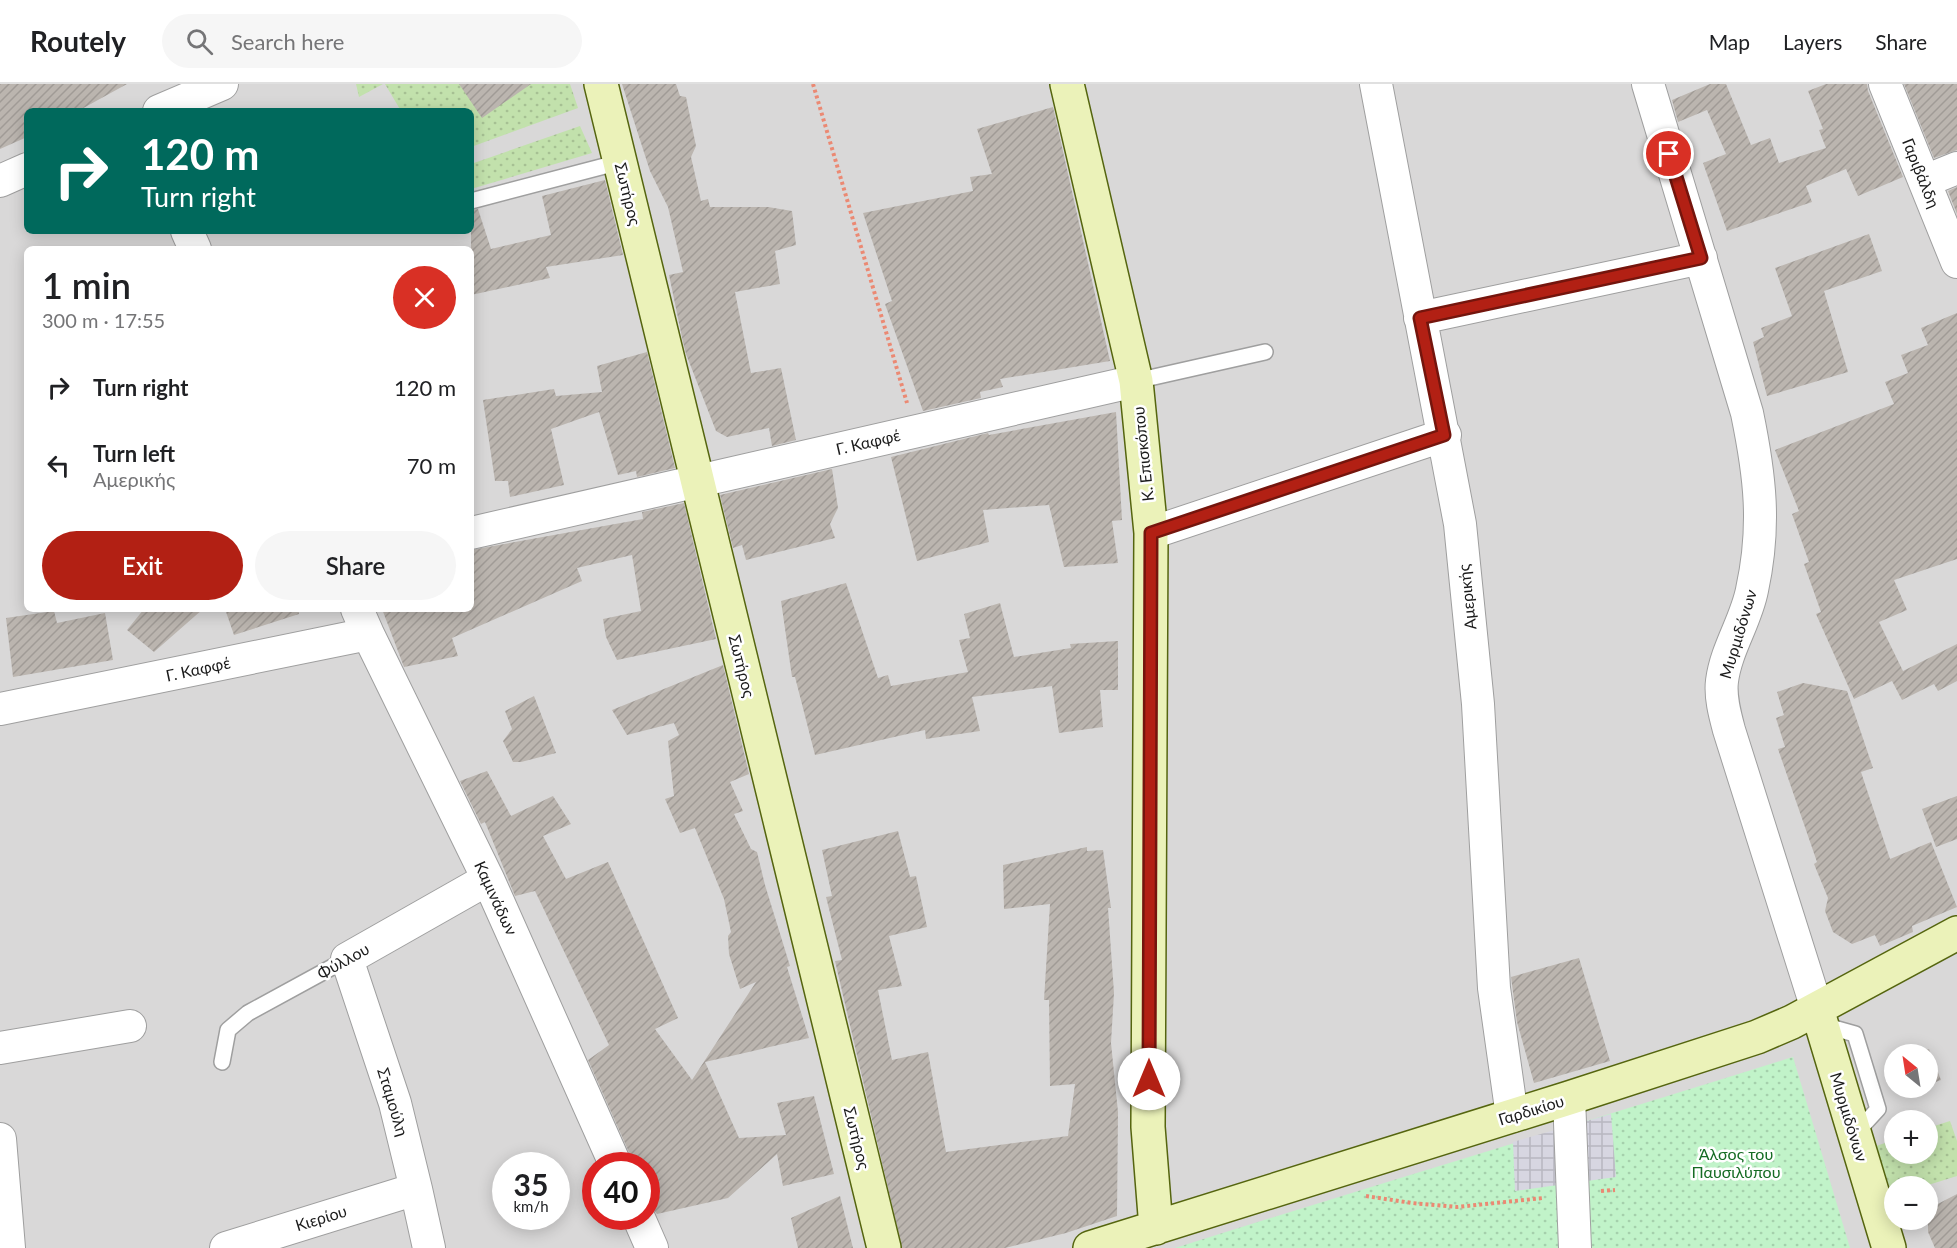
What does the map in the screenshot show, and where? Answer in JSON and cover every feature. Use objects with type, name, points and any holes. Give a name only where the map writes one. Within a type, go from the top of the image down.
[{"type":"street","points":[[166,108],[222,84]]},
{"type":"street","name":"Σωτήρος","points":[[601,84],[884,1248]]},
{"type":"street","name":"Κ. Επισκόπου","points":[[1067,84],[1136,381],[1151,533],[1148,1127],[1156,1228]]},
{"type":"street","name":"Αμερικής","points":[[1376,84],[1460,524],[1478,704],[1494,988],[1512,1116]]},
{"type":"street","name":"Μυρμιδόνων","points":[[1648,84],[1747,413],[1761,500],[1756,567],[1747,611],[1730,652],[1722,681],[1723,707],[1889,1248]]},
{"type":"street","name":"Γαριβάλδη","points":[[1885,84],[1957,261]]},
{"type":"street","points":[[1925,181],[1957,168]]},
{"type":"street","points":[[0,181],[24,170]]},
{"type":"street","points":[[1420,318],[1701,258]]},
{"type":"street","name":"Γ. Καφφέ","points":[[474,532],[1136,381]]},
{"type":"street","points":[[1151,533],[1444,435]]},
{"type":"street","name":"Γ. Καφφέ","points":[[0,709],[363,622]]},
{"type":"street","name":"Καμινάδων","points":[[363,622],[488,879],[610,1152]]},
{"type":"street","name":"Φύλλου","points":[[347,959],[488,879]]},
{"type":"street","name":"Γαρδικίου","points":[[1090,1248],[1569,1098],[1757,1037],[1792,1022],[1819,1017],[1957,933]]},
{"type":"street","name":"Σταμούλη","points":[[347,959],[395,1103],[429,1248]]},
{"type":"street","points":[[0,1048],[130,1026]]},
{"type":"street","points":[[1569,1098],[1575,1248]]},
{"type":"street","points":[[0,1139],[9,1248]]},
{"type":"street","name":"Κιερίου","points":[[226,1248],[416,1189]]},
{"type":"street","points":[[644,1230],[652,1248]]},
{"type":"lane","points":[[474,200],[620,162]]},
{"type":"lane","name":"Γ. Καφφέ","points":[[1136,381],[1265,352]]},
{"type":"lane","name":"Φύλλου","points":[[222,1062],[228,1030],[248,1013],[347,959]]},
{"type":"path","points":[[813,84],[916,431]]},
{"type":"path","points":[[1357,1195],[1457,1207],[1615,1190]]},
{"type":"shaded area","points":[[0,84],[1957,84],[1957,1248],[0,1248]]},
{"type":"shaded area","points":[[1611,1114],[1616,1177],[1515,1191],[1513,1142]]},
{"type":"green space","points":[[356,84],[383,84],[359,97]]},
{"type":"green space","points":[[385,84],[570,84],[578,108],[474,146],[474,108],[399,108]]},
{"type":"green space","points":[[580,126],[592,153],[474,188],[474,163]]},
{"type":"green space","name":"Άλσος του Παυσιλύπου","points":[[1793,1057],[1850,1248],[1175,1248],[1329,1200]]},
{"type":"green space","points":[[1950,1121],[1957,1141],[1957,1176],[1938,1182],[1938,1176],[1886,1176],[1876,1146],[1884,1143],[1884,1164],[1938,1164],[1938,1125]]},
{"type":"building","points":[[0,84],[127,84],[83,108],[24,108],[24,138],[0,149]]},
{"type":"building","points":[[459,84],[531,84],[482,118]]},
{"type":"building","points":[[622,84],[676,84],[680,96],[686,97],[696,146],[691,157],[701,201],[708,199],[710,207],[768,207],[792,211],[796,245],[775,251],[780,284],[735,292],[751,373],[781,368],[796,440],[772,446],[769,428],[727,437],[716,431],[683,342],[669,275],[683,272],[668,207],[650,171]]},
{"type":"building","points":[[1710,84],[1726,84],[1751,145],[1770,138],[1779,163],[1826,148],[1819,130],[1823,129],[1808,91],[1826,84],[1867,84],[1903,177],[1858,196],[1846,169],[1806,186],[1812,202],[1727,231],[1703,163],[1726,154],[1707,110],[1678,122],[1672,100]]},
{"type":"building","points":[[1904,84],[1957,84],[1957,150],[1934,158]]},
{"type":"building","points":[[1053,107],[1110,361],[1000,379],[1003,387],[980,392],[981,398],[923,411],[885,304],[892,301],[863,213],[973,191],[970,177],[992,174],[977,129]]},
{"type":"building","points":[[605,180],[623,255],[546,267],[550,278],[474,294],[474,246],[471,246],[471,234],[474,234],[474,210],[478,209],[491,249],[551,235],[542,196]]},
{"type":"building","points":[[1957,187],[1957,214],[1948,191]]},
{"type":"building","points":[[1869,234],[1882,271],[1824,291],[1848,372],[1767,396],[1753,342],[1764,337],[1761,328],[1792,316],[1775,268]]},
{"type":"building","points":[[1957,313],[1957,559],[1894,580],[1907,610],[1879,622],[1903,671],[1957,644],[1957,681],[1938,691],[1934,684],[1902,700],[1892,681],[1854,699],[1816,614],[1821,612],[1804,564],[1809,562],[1792,514],[1799,511],[1775,450],[1894,404],[1885,382],[1908,373],[1901,355],[1928,345],[1921,328]]},
{"type":"building","points":[[647,352],[675,468],[637,477],[636,471],[618,475],[599,412],[551,429],[564,485],[510,497],[508,481],[495,481],[483,400],[554,389],[556,396],[602,392],[597,366]]},
{"type":"building","points":[[1116,412],[1122,520],[1112,521],[1118,563],[1064,567],[1049,505],[983,510],[989,542],[917,561],[891,457],[988,433],[989,435]]},
{"type":"building","points":[[832,469],[838,508],[830,524],[835,538],[746,560],[742,545],[733,548],[720,495]]},
{"type":"building","points":[[684,503],[716,639],[617,660],[606,637],[603,619],[641,611],[632,555],[577,568],[582,581],[452,638],[458,656],[404,667],[383,612],[474,612],[474,549],[643,519],[642,512]]},
{"type":"building","points":[[846,583],[878,678],[888,675],[891,686],[968,672],[959,640],[970,638],[964,614],[1000,603],[1014,657],[1071,648],[1070,644],[1118,641],[1118,690],[1100,690],[1103,727],[1059,733],[1052,686],[972,697],[980,731],[926,739],[925,730],[815,755],[795,677],[792,677],[781,601]]},
{"type":"building","points":[[54,612],[57,623],[105,613],[113,660],[13,677],[6,618]]},
{"type":"building","points":[[142,612],[200,612],[154,652],[127,630]]},
{"type":"building","points":[[226,612],[299,612],[299,614],[234,635]]},
{"type":"building","points":[[723,665],[749,774],[730,782],[743,811],[734,814],[751,849],[757,852],[790,966],[787,967],[809,1038],[705,1062],[739,1138],[786,1135],[777,1103],[814,1096],[834,1174],[783,1186],[777,1154],[728,1198],[660,1213],[660,1152],[629,1152],[588,1060],[609,1045],[535,891],[515,896],[485,822],[481,824],[460,781],[487,771],[511,816],[553,796],[571,824],[543,836],[566,879],[608,862],[678,1018],[655,1029],[692,1080],[756,982],[740,989],[729,954],[728,936],[731,932],[724,899],[695,828],[680,833],[665,799],[674,796],[668,741],[679,735],[674,723],[627,735],[612,710]]},
{"type":"building","points":[[1803,683],[1847,691],[1873,768],[1861,772],[1890,859],[1931,842],[1957,907],[1912,926],[1913,932],[1880,946],[1875,935],[1852,944],[1833,932],[1825,911],[1828,898],[1814,864],[1817,862],[1778,749],[1785,747],[1776,718],[1784,715],[1777,692]]},
{"type":"building","points":[[534,696],[556,753],[513,762],[503,741],[512,729],[505,711]]},
{"type":"building","points":[[1957,796],[1957,839],[1936,847],[1922,809]]},
{"type":"building","points":[[898,831],[910,877],[916,876],[927,927],[889,936],[902,986],[878,990],[892,1060],[928,1052],[946,1152],[1068,1136],[1075,1084],[1050,1086],[1049,1000],[1044,1000],[1050,904],[1004,909],[1003,865],[1087,847],[1087,851],[1103,850],[1111,908],[1108,908],[1114,993],[1111,1043],[1118,1112],[1117,1216],[1066,1233],[1005,1248],[902,1248],[835,961],[842,960],[826,897],[832,896],[822,850]]},
{"type":"building","points":[[1579,958],[1610,1061],[1534,1083],[1517,1022],[1511,977]]},
{"type":"building","points":[[1957,1194],[1957,1248],[1935,1248],[1928,1232],[1928,1230],[1938,1230],[1938,1204]]},
{"type":"building","points":[[840,1196],[853,1248],[798,1248],[791,1218]]},
{"type":"route","points":[[1149,1079],[1151,533],[1444,435],[1420,318],[1701,258],[1669,154]]}]
